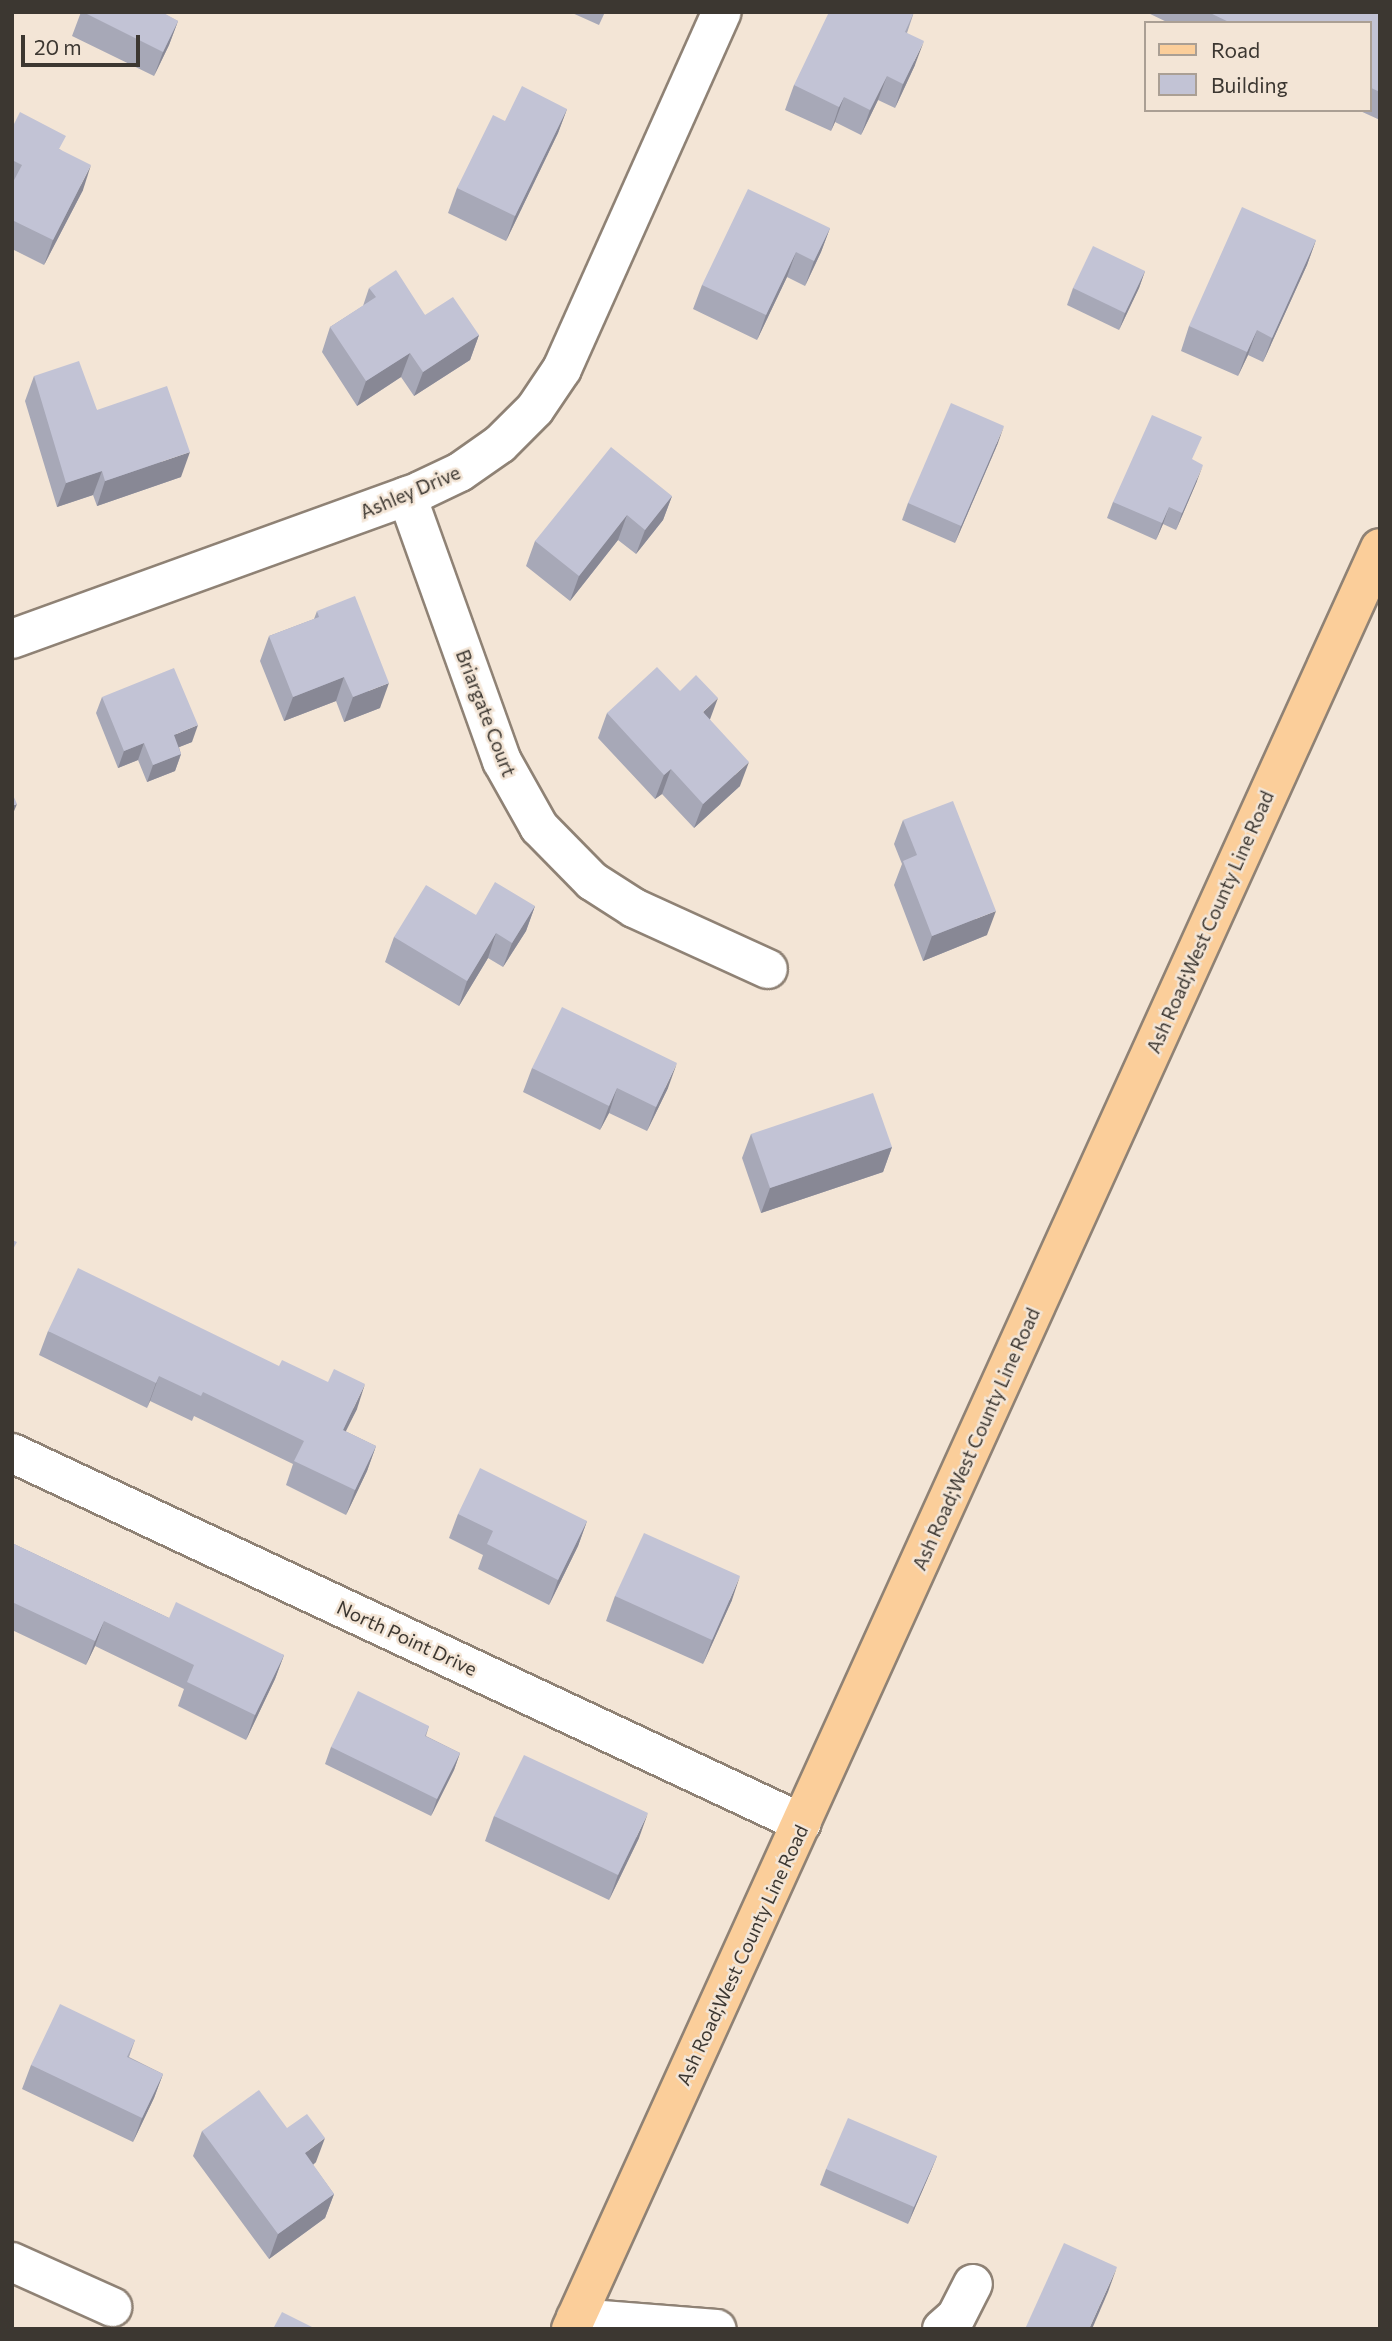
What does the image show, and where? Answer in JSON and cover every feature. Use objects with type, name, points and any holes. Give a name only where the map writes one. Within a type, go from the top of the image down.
[{"type":"main road","name":"Ash Road;West County Line Road","points":[[574,2323],[1380,548]]},
{"type":"street","name":"Ashley Drive","points":[[12,639],[407,496],[460,472],[500,444],[535,409],[562,369],[722,12]]},
{"type":"street","name":"Briargate Court","points":[[407,496],[502,761],[539,827],[592,881],[634,908],[768,969]]},
{"type":"street","name":"North Point Drive","points":[[12,1454],[802,1823]]},
{"type":"street","points":[[12,2262],[112,2307]]},
{"type":"street","points":[[942,2329],[956,2317],[973,2284]]},
{"type":"street","points":[[574,2323],[717,2329]]},
{"type":"building","points":[[83,12],[162,12],[178,21],[163,52]]},
{"type":"building","points":[[829,12],[914,12],[905,32],[924,41],[903,84],[887,76],[870,110],[844,97],[839,107],[794,85]]},
{"type":"building","points":[[1208,12],[1380,12],[1380,92],[1371,88],[1371,21],[1227,21]]},
{"type":"building","points":[[522,86],[567,109],[515,216],[457,188],[493,115],[505,121]]},
{"type":"building","points":[[20,112],[66,136],[59,149],[91,165],[53,240],[12,220],[12,184],[22,165],[12,160],[12,128]]},
{"type":"building","points":[[748,189],[830,228],[814,261],[796,252],[766,315],[702,285]]},
{"type":"building","points":[[1242,207],[1316,240],[1272,338],[1257,330],[1247,352],[1189,326]]},
{"type":"building","points":[[1093,246],[1145,271],[1125,313],[1073,288]]},
{"type":"building","points":[[396,270],[425,315],[453,297],[479,335],[423,372],[410,353],[366,381],[330,327],[376,297],[369,288]]},
{"type":"building","points":[[79,361],[97,410],[167,386],[190,452],[105,481],[102,471],[66,483],[34,376]]},
{"type":"building","points":[[951,403],[1004,426],[961,526],[908,503]]},
{"type":"building","points":[[1152,415],[1202,437],[1192,459],[1203,465],[1182,513],[1169,507],[1162,523],[1113,502]]},
{"type":"building","points":[[611,447],[672,496],[645,530],[627,515],[579,576],[535,541]]},
{"type":"building","points":[[355,596],[389,683],[353,697],[344,677],[293,697],[269,636],[319,617],[317,611]]},
{"type":"building","points":[[657,667],[680,691],[696,675],[718,698],[703,712],[749,762],[703,804],[671,769],[664,775],[607,713]]},
{"type":"building","points":[[174,668],[198,725],[174,735],[181,754],[153,765],[144,743],[124,751],[102,697]]},
{"type":"building","points":[[12,793],[17,804],[12,806]]},
{"type":"building","points":[[953,801],[996,911],[932,936],[903,861],[917,855],[903,820]]},
{"type":"building","points":[[495,882],[535,906],[512,943],[496,933],[467,981],[394,937],[426,885],[476,915]]},
{"type":"building","points":[[562,1007],[677,1063],[656,1107],[617,1088],[609,1106],[532,1068]]},
{"type":"building","points":[[873,1093],[892,1147],[770,1188],[751,1134]]},
{"type":"building","points":[[78,1268],[279,1366],[282,1360],[328,1382],[334,1369],[365,1384],[343,1430],[376,1446],[355,1490],[294,1461],[304,1441],[203,1392],[201,1396],[159,1376],[156,1383],[48,1331]]},
{"type":"building","points":[[480,1468],[587,1521],[558,1580],[487,1544],[493,1531],[458,1514]]},
{"type":"building","points":[[644,1533],[740,1576],[712,1640],[615,1596]]},
{"type":"building","points":[[12,1543],[169,1618],[176,1602],[284,1655],[255,1715],[187,1682],[194,1665],[104,1621],[95,1641],[12,1602]]},
{"type":"building","points":[[358,1691],[429,1726],[425,1736],[460,1753],[437,1799],[331,1747]]},
{"type":"building","points":[[524,1755],[648,1813],[618,1875],[494,1816]]},
{"type":"building","points":[[60,2004],[135,2040],[127,2057],[163,2074],[142,2118],[31,2065]]},
{"type":"building","points":[[259,2090],[287,2128],[307,2114],[325,2138],[305,2153],[334,2194],[278,2234],[202,2131]]},
{"type":"building","points":[[848,2118],[937,2156],[914,2207],[826,2169]]},
{"type":"building","points":[[1064,2243],[1117,2267],[1089,2329],[1025,2329]]},
{"type":"building","points":[[282,2312],[316,2329],[273,2329]]}]
